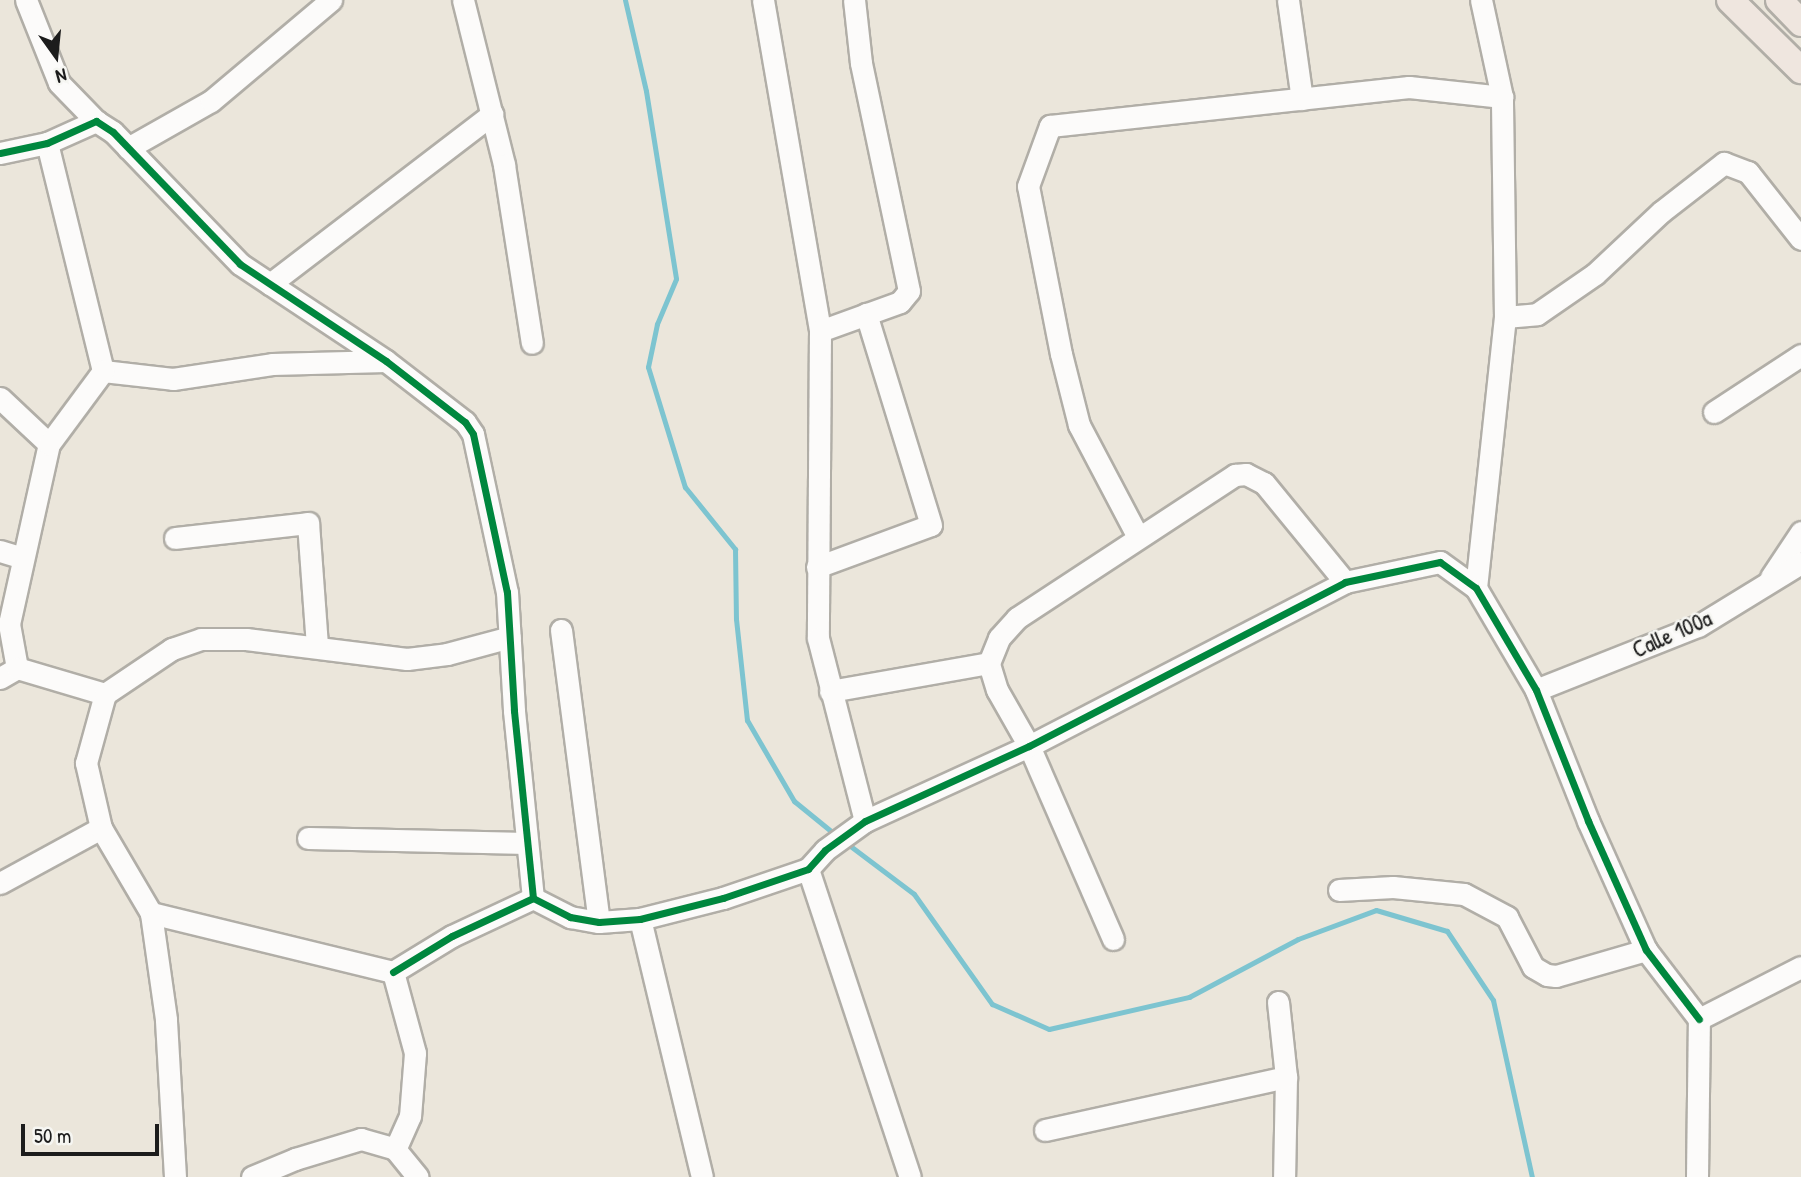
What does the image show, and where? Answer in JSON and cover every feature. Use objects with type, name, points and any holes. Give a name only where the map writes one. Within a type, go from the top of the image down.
[{"type":"main road","points":[[1730,0],[1801,70]]},
{"type":"main road","points":[[1779,0],[1801,23]]},
{"type":"street","points":[[26,0],[59,83],[240,264],[386,361],[451,409],[473,434],[507,592],[533,898]]},
{"type":"street","points":[[0,153],[112,134],[211,101],[331,0]]},
{"type":"street","points":[[463,0],[504,165],[532,343]]},
{"type":"street","points":[[763,0],[820,331],[818,638],[860,825]]},
{"type":"street","points":[[820,331],[900,302],[909,292],[861,63],[853,0]]},
{"type":"street","points":[[1288,0],[1302,99]]},
{"type":"street","points":[[1476,588],[1505,317],[1502,97],[1481,0]]},
{"type":"street","points":[[1138,537],[1079,425],[1028,186],[1050,127],[1409,88],[1502,97]]},
{"type":"street","points":[[270,284],[492,114]]},
{"type":"street","points":[[47,143],[103,371]]},
{"type":"street","points":[[1505,317],[1536,314],[1595,274],[1661,212],[1724,163],[1748,172],[1801,239]]},
{"type":"street","points":[[817,567],[931,525],[866,314]]},
{"type":"street","points":[[1714,412],[1801,355]]},
{"type":"street","points":[[103,371],[173,379],[272,364],[386,361]]},
{"type":"street","points":[[103,371],[49,444],[9,624],[9,673],[106,694]]},
{"type":"street","points":[[0,398],[49,444]]},
{"type":"street","points":[[1112,939],[1029,746],[997,690],[989,663],[999,638],[1017,618],[1235,475],[1246,474],[1264,483],[1345,582]]},
{"type":"street","points":[[175,538],[308,523],[317,647]]},
{"type":"street","points":[[1766,585],[1801,532]]},
{"type":"street","points":[[0,551],[23,558]]},
{"type":"street","points":[[533,898],[570,917],[599,922],[640,919],[723,898],[808,869],[825,850],[860,825],[1029,746],[1345,582],[1440,562],[1476,588],[1536,690],[1588,821],[1646,950],[1699,1019],[1697,1177]]},
{"type":"street","name":"Calle 100a","points":[[1536,690],[1698,626],[1801,563]]},
{"type":"street","points":[[561,630],[599,922]]},
{"type":"street","points":[[175,1177],[166,1019],[151,913],[101,828],[86,763],[106,694],[183,643],[218,638],[407,659],[447,654],[510,637]]},
{"type":"street","points":[[830,691],[989,663]]},
{"type":"street","points":[[0,883],[101,828]]},
{"type":"street","points":[[308,838],[527,843]]},
{"type":"street","points":[[808,869],[910,1177]]},
{"type":"street","points":[[1339,890],[1393,887],[1464,894],[1507,917],[1533,967],[1547,975],[1556,976],[1646,950]]},
{"type":"street","points":[[151,913],[393,972],[462,931],[533,898]]},
{"type":"street","points":[[640,919],[700,1175]]},
{"type":"street","points":[[1699,1019],[1801,967]]},
{"type":"street","points":[[393,972],[415,1054],[410,1116],[395,1149]]},
{"type":"street","points":[[1278,1002],[1286,1077],[1284,1177]]},
{"type":"street","points":[[1045,1130],[1286,1077]]},
{"type":"street","points":[[252,1177],[295,1159],[361,1139],[395,1149],[418,1177]]},
{"type":"waterway","points":[[625,0],[646,91],[676,279],[657,324],[648,367],[685,487],[735,549],[736,619],[747,720],[794,801],[837,836]]},
{"type":"waterway","points":[[845,842],[914,894],[992,1004],[1049,1029],[1189,997],[1298,939],[1376,910],[1447,931],[1493,1000],[1532,1177]]},
{"type":"cycle path","points":[[0,153],[47,143],[96,121],[113,132],[240,264],[386,361],[465,422],[473,434],[507,592],[514,711],[533,898]]},
{"type":"cycle path","points":[[393,972],[452,936],[533,898],[570,917],[599,922],[640,919],[723,898],[808,869],[825,850],[865,821],[1029,746],[1345,582],[1440,562],[1476,588],[1536,690],[1588,821],[1646,950],[1699,1019]]}]
